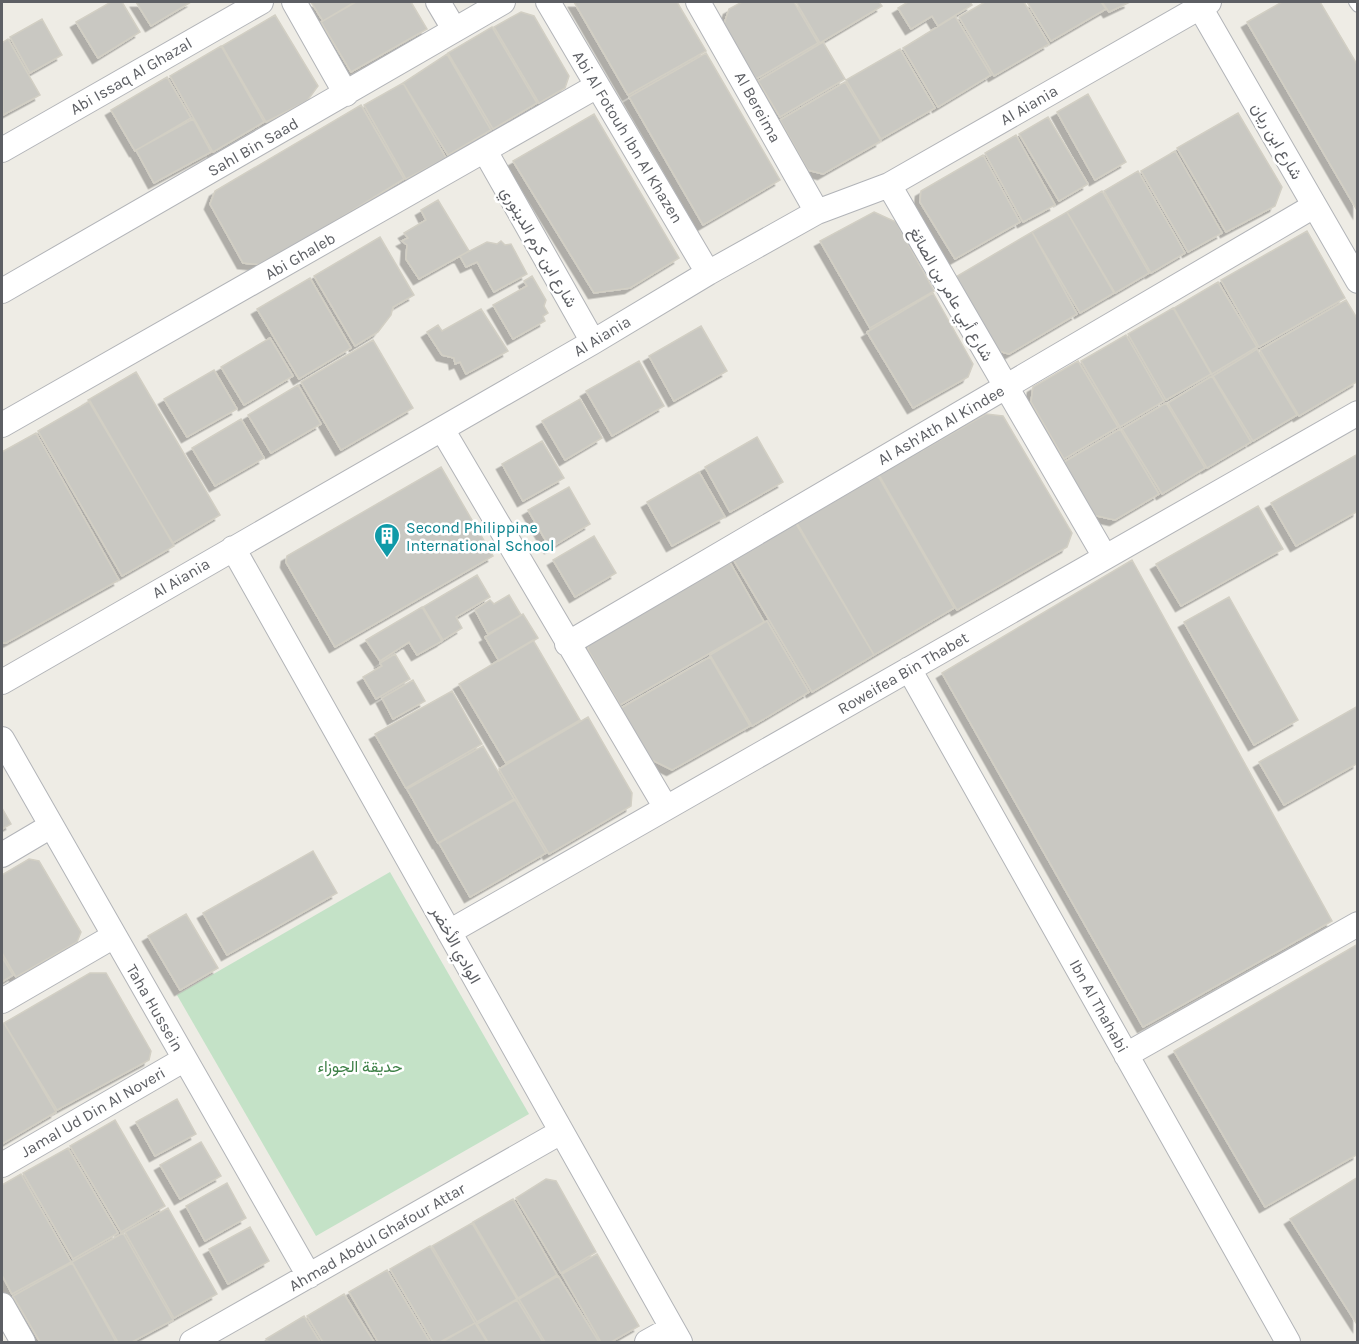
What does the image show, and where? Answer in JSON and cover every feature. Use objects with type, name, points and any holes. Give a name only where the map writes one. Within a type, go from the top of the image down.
[{"type":"street","name":"Abi Issaq Al Ghazal","points":[[2,150],[261,2]]},
{"type":"street","points":[[294,2],[346,94]]},
{"type":"street","points":[[438,2],[454,29]]},
{"type":"street","name":"Sahl Bin Saad","points":[[2,291],[503,2]]},
{"type":"street","name":"Abi Al Fotouh Ibn Al Khazen","points":[[548,2],[708,273]]},
{"type":"street","name":"Al Bereima","points":[[701,2],[817,212]]},
{"type":"street","name":"Al Aiania","points":[[2,682],[593,342],[708,273],[817,212],[889,185],[1202,3]]},
{"type":"street","name":"شارع ابن ريان","points":[[1202,3],[1358,281]]},
{"type":"street","name":"Abi Ghaleb","points":[[2,425],[597,86]]},
{"type":"street","name":"شارع ابن كرم الدينوري","points":[[485,151],[593,342]]},
{"type":"street","name":"شارع أبي عامر بن الصائغ","points":[[889,185],[1105,557]]},
{"type":"street","name":"Al Ash'Ath Al Kindee","points":[[567,644],[1314,206]]},
{"type":"street","name":"Roweifea Bin Thabet","points":[[449,932],[1358,413]]},
{"type":"street","points":[[442,429],[666,808]]},
{"type":"street","name":"الوادي الأخضر","points":[[233,548],[676,1335]]},
{"type":"street","name":"Ibn Al Thahabi","points":[[909,669],[1288,1342]]},
{"type":"street","name":"Taha Hussein","points":[[2,739],[309,1276]]},
{"type":"street","points":[[2,855],[51,826]]},
{"type":"street","points":[[1126,1054],[1358,924]]},
{"type":"street","points":[[2,1001],[114,936]]},
{"type":"street","name":"Jamal Ud Din Al Noveri","points":[[2,1165],[185,1059]]},
{"type":"street","name":"Ahmad Abdul Ghafour Attar","points":[[192,1342],[561,1132]]},
{"type":"street","points":[[2,1305],[23,1342]]},
{"type":"street","points":[[647,1342],[676,1335]]},
{"type":"lane","points":[[1355,2],[1358,6]]},
{"type":"green space","name":"حديقة الجوزاء","points":[[390,872],[529,1114],[316,1236],[177,995]]},
{"type":"building","points":[[111,2],[122,2],[140,32],[98,58],[76,22]]},
{"type":"building","points":[[136,2],[191,2],[151,26]]},
{"type":"building","points":[[311,2],[355,2],[323,21]]},
{"type":"building","points":[[356,2],[411,2],[427,29],[351,72],[321,22]]},
{"type":"building","points":[[574,2],[677,2],[706,51],[628,95]]},
{"type":"building","points":[[742,2],[794,2],[818,43],[756,79],[724,24],[729,9]]},
{"type":"building","points":[[796,2],[879,2],[882,6],[820,43]]},
{"type":"building","points":[[908,2],[970,2],[972,5],[938,26],[932,16],[911,29],[898,8]]},
{"type":"building","points":[[985,2],[1024,2],[1049,44],[994,76],[959,17]]},
{"type":"building","points":[[1027,2],[1101,2],[1106,9],[1051,41]]},
{"type":"building","points":[[1102,2],[1130,2],[1109,12]]},
{"type":"building","points":[[1282,2],[1320,2],[1358,66],[1358,212],[1247,22]]},
{"type":"building","points":[[521,12],[534,16],[569,76],[565,88],[539,103],[494,27]]},
{"type":"building","points":[[275,15],[318,86],[307,101],[266,122],[222,46]]},
{"type":"building","points":[[955,16],[991,75],[938,107],[903,48]]},
{"type":"building","points":[[42,19],[62,55],[30,73],[10,37]]},
{"type":"building","points":[[492,27],[537,103],[493,129],[448,53]]},
{"type":"building","points":[[8,39],[40,95],[3,115],[2,43]]},
{"type":"building","points":[[823,42],[845,79],[780,117],[758,81]]},
{"type":"building","points":[[221,46],[264,122],[213,152],[170,76]]},
{"type":"building","points":[[900,49],[935,108],[881,139],[846,80]]},
{"type":"building","points":[[706,53],[780,180],[703,225],[629,97]]},
{"type":"building","points":[[447,54],[491,130],[448,155],[403,83]]},
{"type":"building","points":[[167,77],[191,118],[135,151],[111,110]]},
{"type":"building","points":[[845,82],[881,141],[823,174],[808,170],[780,120]]},
{"type":"building","points":[[403,83],[446,158],[406,179],[364,105]]},
{"type":"building","points":[[1088,94],[1126,162],[1095,180],[1057,112]]},
{"type":"building","points":[[361,105],[404,179],[263,265],[243,263],[210,204],[215,191]]},
{"type":"building","points":[[1238,113],[1282,187],[1275,206],[1226,232],[1177,148]]},
{"type":"building","points":[[594,114],[679,258],[630,288],[594,293],[513,161]]},
{"type":"building","points":[[1048,117],[1088,184],[1059,201],[1019,134]]},
{"type":"building","points":[[193,119],[211,152],[154,183],[136,150]]},
{"type":"building","points":[[1016,135],[1055,205],[1023,222],[985,153]]},
{"type":"building","points":[[1175,151],[1222,233],[1188,252],[1141,171]]},
{"type":"building","points":[[983,155],[1020,222],[955,259],[920,202],[921,191]]},
{"type":"building","points":[[1138,171],[1185,253],[1151,273],[1104,191]]},
{"type":"building","points":[[1102,191],[1149,273],[1115,293],[1067,212]]},
{"type":"building","points":[[438,200],[469,251],[419,279],[406,259],[407,245],[402,241],[408,238],[404,233],[426,220],[421,210]]},
{"type":"building","points":[[874,212],[896,222],[934,291],[870,328],[820,241]]},
{"type":"building","points":[[1067,212],[1114,293],[1080,313],[1032,232]]},
{"type":"building","points":[[1307,231],[1345,298],[1259,347],[1221,280]]},
{"type":"building","points":[[1032,232],[1077,314],[1009,354],[995,350],[954,278]]},
{"type":"building","points":[[380,237],[414,295],[393,307],[391,315],[378,332],[355,346],[314,276]]},
{"type":"building","points":[[501,241],[505,245],[511,244],[527,274],[494,292],[477,262],[466,267],[460,256],[487,242],[497,244]]},
{"type":"building","points":[[532,276],[546,300],[544,306],[548,313],[543,316],[545,321],[513,339],[493,305],[527,286],[524,281]]},
{"type":"building","points":[[310,278],[351,348],[299,379],[257,309]]},
{"type":"building","points":[[1218,282],[1257,347],[1212,374],[1174,308]]},
{"type":"building","points":[[933,293],[973,364],[968,377],[913,408],[867,332]]},
{"type":"building","points":[[1346,300],[1358,320],[1358,381],[1299,416],[1260,350]]},
{"type":"building","points":[[1173,308],[1211,374],[1166,400],[1128,334]]},
{"type":"building","points":[[481,309],[508,351],[466,374],[460,362],[455,364],[454,358],[442,355],[427,332],[438,325],[442,331]]},
{"type":"building","points":[[701,326],[727,371],[674,401],[649,356]]},
{"type":"building","points":[[1126,335],[1164,401],[1120,427],[1081,361]]},
{"type":"building","points":[[270,338],[293,376],[244,405],[221,367]]},
{"type":"building","points":[[373,340],[413,408],[341,450],[301,382]]},
{"type":"building","points":[[1257,349],[1297,415],[1253,441],[1213,376]]},
{"type":"building","points":[[639,361],[664,406],[612,436],[586,391]]},
{"type":"building","points":[[1078,361],[1118,427],[1064,459],[1031,402],[1033,387]]},
{"type":"building","points":[[214,370],[237,409],[187,437],[164,399]]},
{"type":"building","points":[[136,372],[220,515],[173,543],[88,400]]},
{"type":"building","points":[[1212,376],[1251,442],[1207,468],[1168,403]]},
{"type":"building","points":[[298,385],[321,424],[271,453],[248,415]]},
{"type":"building","points":[[580,399],[602,438],[565,460],[542,421]]},
{"type":"building","points":[[90,401],[174,546],[122,576],[38,431]]},
{"type":"building","points":[[1166,403],[1205,468],[1162,494],[1122,429]]},
{"type":"building","points":[[986,414],[1003,416],[1072,533],[1067,547],[957,610],[879,475]]},
{"type":"building","points":[[241,419],[264,458],[215,486],[192,448]]},
{"type":"building","points":[[1120,429],[1159,494],[1115,520],[1093,515],[1064,462]]},
{"type":"building","points":[[36,433],[119,580],[6,643],[2,643],[2,452]]},
{"type":"building","points":[[757,437],[783,482],[730,512],[705,467]]},
{"type":"building","points":[[542,441],[564,478],[523,501],[502,464]]},
{"type":"building","points":[[1358,454],[1358,511],[1296,546],[1271,503]]},
{"type":"building","name":"Second Philippine International School","points":[[441,467],[493,556],[335,647],[286,562],[287,556]]},
{"type":"building","points":[[699,472],[725,517],[672,546],[647,502]]},
{"type":"building","points":[[878,476],[954,608],[874,655],[797,523]]},
{"type":"building","points":[[569,487],[590,524],[550,548],[528,510]]},
{"type":"building","points":[[1258,506],[1283,549],[1181,606],[1156,564]]},
{"type":"building","points":[[795,522],[874,655],[812,692],[733,559]]},
{"type":"building","points":[[594,536],[616,573],[575,597],[553,560]]},
{"type":"building","points":[[728,559],[764,622],[620,705],[588,650],[589,640]]},
{"type":"building","points":[[1132,560],[1332,921],[1143,1027],[942,673]]},
{"type":"building","points":[[477,575],[490,597],[456,617],[462,628],[443,640],[423,607]]},
{"type":"building","points":[[509,595],[521,615],[488,634],[475,610],[490,600],[494,604]]},
{"type":"building","points":[[1229,597],[1298,720],[1254,745],[1184,622]]},
{"type":"building","points":[[422,607],[442,641],[417,655],[409,642],[380,661],[366,640]]},
{"type":"building","points":[[523,614],[538,638],[499,661],[485,637]]},
{"type":"building","points":[[767,621],[809,692],[752,726],[710,655]]},
{"type":"building","points":[[533,640],[580,720],[506,763],[459,684]]},
{"type":"building","points":[[395,654],[410,679],[376,699],[363,677],[382,666],[380,663]]},
{"type":"building","points":[[710,657],[750,726],[672,770],[650,759],[621,708]]},
{"type":"building","points":[[413,680],[425,701],[393,719],[382,698]]},
{"type":"building","points":[[452,691],[482,744],[406,788],[375,734]]},
{"type":"building","points":[[1358,706],[1358,763],[1284,805],[1259,762]]},
{"type":"building","points":[[588,717],[632,793],[631,806],[549,854],[499,769]]},
{"type":"building","points":[[483,746],[514,799],[438,843],[407,789]]},
{"type":"building","points":[[515,800],[546,853],[470,897],[439,843]]},
{"type":"building","points":[[2,808],[11,824],[2,829]]},
{"type":"building","points":[[313,851],[337,893],[227,955],[203,913]]},
{"type":"building","points":[[29,859],[39,861],[81,932],[77,942],[16,977],[2,953],[2,875]]},
{"type":"building","points":[[186,914],[218,968],[180,990],[148,936]]},
{"type":"building","points":[[1358,944],[1358,1154],[1265,1207],[1174,1051]]},
{"type":"building","points":[[2,957],[13,975],[2,982]]},
{"type":"building","points":[[90,973],[106,973],[151,1051],[149,1060],[57,1110],[4,1023]]},
{"type":"building","points":[[4,1023],[56,1112],[2,1144],[2,1024]]},
{"type":"building","points":[[177,1099],[196,1134],[155,1156],[136,1122]]},
{"type":"building","points":[[115,1120],[165,1206],[121,1232],[70,1146]]},
{"type":"building","points":[[201,1142],[221,1176],[180,1199],[160,1165]]},
{"type":"building","points":[[68,1148],[118,1233],[73,1259],[23,1173]]},
{"type":"building","points":[[21,1174],[71,1262],[12,1294],[2,1275],[2,1185]]},
{"type":"building","points":[[1358,1177],[1358,1326],[1290,1219]]},
{"type":"building","points":[[546,1179],[556,1181],[596,1252],[561,1273],[516,1198]]},
{"type":"building","points":[[227,1183],[246,1218],[205,1241],[186,1206]]},
{"type":"building","points":[[513,1199],[557,1275],[518,1298],[473,1222]]},
{"type":"building","points":[[168,1208],[217,1294],[174,1318],[125,1232]]},
{"type":"building","points":[[472,1223],[517,1299],[477,1322],[432,1246]]},
{"type":"building","points":[[250,1227],[269,1261],[228,1284],[209,1249]]},
{"type":"building","points":[[123,1233],[173,1320],[132,1342],[118,1342],[72,1262]]},
{"type":"building","points":[[430,1246],[475,1323],[440,1342],[433,1342],[390,1269]]},
{"type":"building","points":[[597,1254],[639,1326],[611,1342],[601,1342],[562,1274]]},
{"type":"building","points":[[72,1263],[116,1342],[40,1342],[13,1296]]},
{"type":"building","points":[[387,1270],[430,1342],[378,1342],[349,1292]]},
{"type":"building","points":[[558,1276],[599,1342],[545,1342],[519,1299]]},
{"type":"building","points":[[344,1294],[374,1342],[323,1342],[307,1316]]},
{"type":"building","points":[[517,1300],[543,1342],[488,1342],[477,1324]]},
{"type":"building","points":[[304,1316],[320,1342],[269,1342],[266,1339]]},
{"type":"building","points":[[475,1323],[487,1342],[442,1342]]},
{"type":"place","name":"Second Philippine International School","points":[[387,559]]}]
